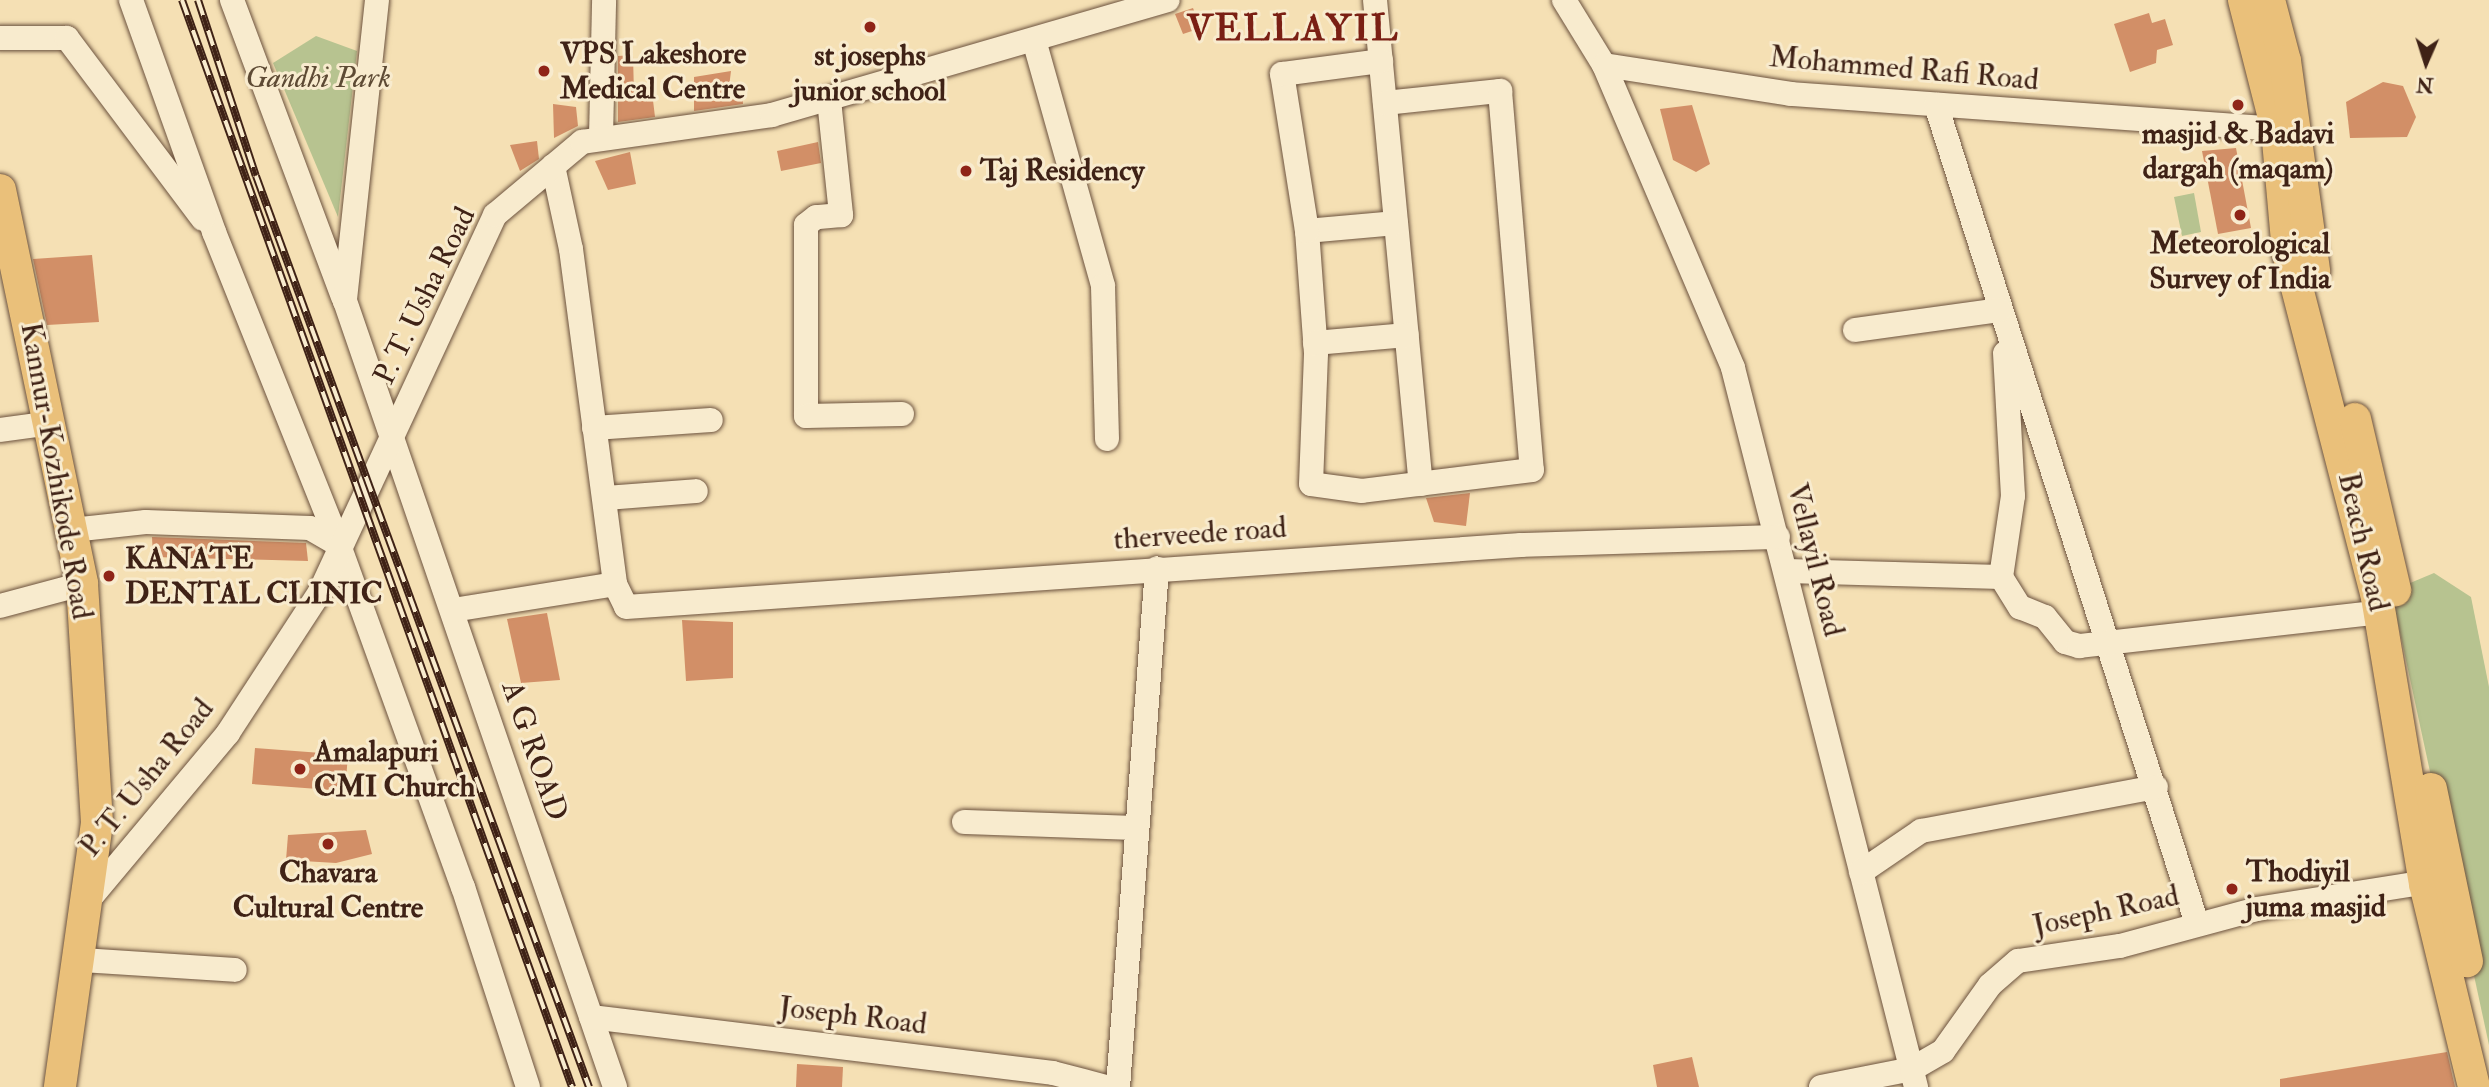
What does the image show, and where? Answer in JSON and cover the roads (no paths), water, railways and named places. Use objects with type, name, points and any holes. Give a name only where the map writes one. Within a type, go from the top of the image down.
[{"type":"main road","name":"Beach Road","points":[[2244,0],[2277,129],[2288,253],[2380,612],[2438,881],[2489,1070]]},
{"type":"main road","name":"Beach Road","points":[[2269,0],[2285,61],[2309,250],[2364,449],[2474,1087]]},
{"type":"main road","name":"Kannur-Kozhikode Road","points":[[0,190],[52,423],[82,584],[97,822],[91,897],[60,1087]]},
{"type":"street","points":[[131,0],[214,232],[339,545],[463,887],[528,1087]]},
{"type":"street","name":"A G ROAD","points":[[232,0],[393,435],[615,1087]]},
{"type":"street","points":[[345,301],[377,0]]},
{"type":"street","points":[[601,137],[604,0]]},
{"type":"street","name":"P. T. Usha Road","points":[[91,897],[228,733],[320,592],[339,545],[495,215],[553,166],[582,142],[601,137],[772,115],[1168,0]]},
{"type":"street","points":[[1375,0],[1421,484]]},
{"type":"street","points":[[1564,0],[1604,65]]},
{"type":"street","points":[[0,38],[67,38],[214,232]]},
{"type":"street","points":[[1034,40],[1104,286],[1107,439]]},
{"type":"street","points":[[1381,61],[1282,74],[1307,231],[1315,343],[1311,484],[1362,491],[1532,470],[1500,91],[1385,103]]},
{"type":"street","name":"Mohammed Rafi Road","points":[[1604,65],[1791,94],[2277,129]]},
{"type":"street","name":"Vellayil Road","points":[[1604,65],[1733,368],[1787,571],[1914,1078]]},
{"type":"street","points":[[829,100],[841,215],[816,217],[806,225],[806,416],[902,414]]},
{"type":"street","points":[[1936,105],[2002,315],[2113,642],[2197,923]]},
{"type":"street","points":[[553,166],[571,249],[594,428],[621,596]]},
{"type":"street","points":[[1307,231],[1396,223]]},
{"type":"street","points":[[1854,330],[2002,315]]},
{"type":"street","points":[[2002,315],[2013,496],[2001,577],[2020,607],[2045,617],[2065,642],[2113,642],[2380,612]]},
{"type":"street","points":[[1315,343],[1407,335]]},
{"type":"street","points":[[594,428],[711,420]]},
{"type":"street","points":[[0,430],[52,423]]},
{"type":"street","points":[[607,498],[696,491]]},
{"type":"street","points":[[72,530],[146,522],[310,528],[339,545]]},
{"type":"street","name":"therveede road","points":[[453,610],[621,596],[1778,537]]},
{"type":"street","points":[[1118,1087],[1157,568]]},
{"type":"street","points":[[1787,571],[2001,577]]},
{"type":"street","points":[[0,606],[82,584]]},
{"type":"street","points":[[1861,872],[1921,831],[2156,787]]},
{"type":"street","points":[[964,822],[1138,828]]},
{"type":"street","name":"Joseph Road","points":[[1821,1087],[1914,1078],[1971,1020],[1990,985],[2018,961],[2106,949],[2197,923],[2378,886],[2438,881]]},
{"type":"street","points":[[82,960],[235,970]]},
{"type":"street","name":"Joseph Road","points":[[591,1017],[1053,1073],[1097,1086]]},
{"type":"railway","points":[[182,0],[572,1087]]},
{"type":"railway","points":[[198,0],[256,176],[589,1087]]},
{"type":"place","name":"st josephs junior school","points":[[870,27]]},
{"type":"place","name":"VPS Lakeshore Medical Centre","points":[[544,71]]},
{"type":"place","name":"masjid & Badavi dargah (maqam)","points":[[2238,105]]},
{"type":"place","name":"Taj Residency","points":[[966,171]]},
{"type":"place","name":"Meteorological Survey of India","points":[[2240,215]]},
{"type":"place","name":"KANATE DENTAL CLINIC","points":[[109,576]]},
{"type":"place","name":"Amalapuri CMI Church","points":[[300,769]]},
{"type":"place","name":"Chavara Cultural Centre","points":[[328,844]]},
{"type":"place","name":"Thodiyil juma masjid","points":[[2232,889]]},
{"type":"district","name":"VELLAYIL","points":[[1293,29]]},
{"type":"park label","name":"Gandhi Park","points":[[318,78]]}]
